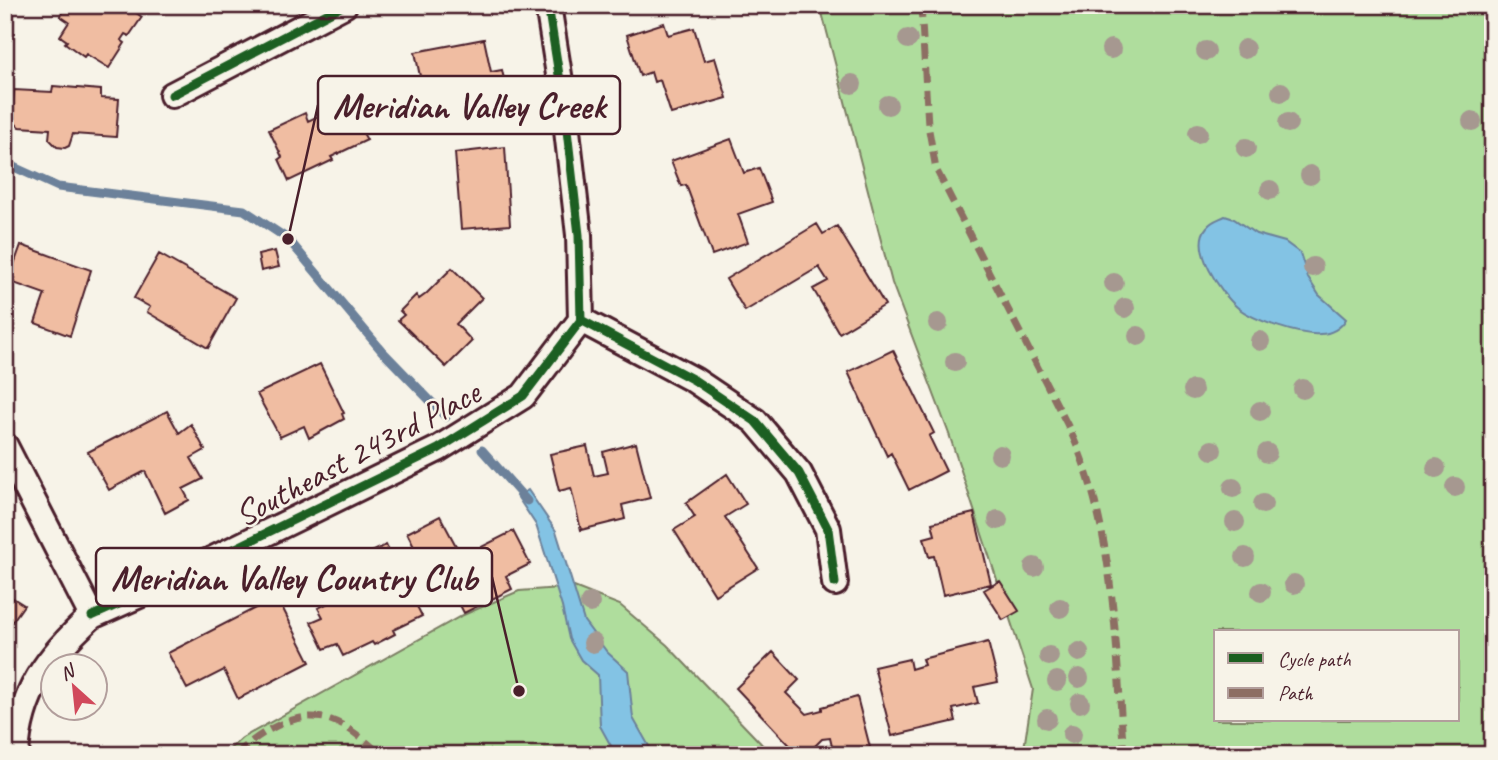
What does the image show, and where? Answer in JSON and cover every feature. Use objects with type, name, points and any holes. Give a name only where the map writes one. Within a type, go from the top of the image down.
[{"type":"street","points":[[172,95],[344,5]]},
{"type":"street","points":[[548,5],[565,113],[579,235],[581,320],[694,380],[755,421],[799,473],[828,530],[835,583]]},
{"type":"street","name":"Southeast 243rd Place","points":[[16,755],[17,732],[27,697],[44,666],[92,616],[438,449],[523,396],[581,320]]},
{"type":"street","points":[[5,446],[92,616]]},
{"type":"green space","points":[[820,5],[1493,5],[1493,755],[1023,755],[1033,689],[949,434],[892,283]]},
{"type":"green space","points":[[574,587],[620,605],[667,645],[772,755],[223,755],[242,738],[461,616],[519,591]]},
{"type":"water","points":[[1225,216],[1256,234],[1285,242],[1300,253],[1308,278],[1319,295],[1346,319],[1341,325],[1332,332],[1312,334],[1265,322],[1237,307],[1223,292],[1209,270],[1202,246],[1202,236],[1207,227]]},
{"type":"water","points":[[528,490],[556,531],[584,621],[607,652],[628,671],[633,718],[654,755],[616,755],[600,726],[598,675],[581,660],[569,639],[562,607],[536,525],[517,496]]},
{"type":"building","points":[[66,5],[115,5],[119,8],[125,5],[142,17],[129,36],[125,34],[121,40],[125,43],[109,68],[86,54],[84,57],[60,36],[69,22],[60,16]]},
{"type":"building","points":[[664,23],[668,35],[694,28],[704,61],[715,58],[727,98],[671,114],[660,80],[654,82],[651,72],[640,76],[627,35]]},
{"type":"building","points":[[484,39],[491,72],[502,70],[511,112],[430,128],[426,106],[437,103],[434,84],[422,86],[415,52]]},
{"type":"building","points":[[53,86],[101,90],[101,98],[119,99],[116,137],[73,134],[69,146],[57,147],[49,139],[50,129],[19,127],[11,119],[14,90],[52,92]]},
{"type":"building","points":[[346,103],[367,140],[289,181],[279,159],[282,157],[269,130],[305,113],[308,121]]},
{"type":"building","points":[[731,139],[744,173],[759,168],[772,202],[738,214],[748,242],[712,255],[686,185],[681,186],[671,161]]},
{"type":"building","points":[[505,147],[510,225],[461,229],[455,153]]},
{"type":"building","points":[[817,224],[823,234],[837,226],[885,305],[839,333],[813,289],[828,281],[819,267],[745,311],[726,279]]},
{"type":"building","points":[[21,245],[91,270],[70,336],[35,323],[45,294],[8,281]]},
{"type":"building","points":[[275,251],[279,267],[261,271],[258,255]]},
{"type":"building","points":[[159,254],[236,298],[208,348],[147,312],[150,307],[134,298]]},
{"type":"building","points":[[452,268],[482,298],[456,324],[472,341],[446,367],[398,320],[404,315],[400,311],[416,295],[419,299],[426,294]]},
{"type":"building","points":[[893,350],[934,433],[929,436],[946,471],[909,490],[891,453],[887,456],[848,372]]},
{"type":"building","points":[[320,364],[344,413],[344,419],[309,438],[304,426],[280,437],[257,394]]},
{"type":"building","points":[[167,411],[179,433],[191,424],[205,450],[191,458],[203,479],[183,489],[189,500],[165,513],[145,471],[109,490],[88,452]]},
{"type":"building","points":[[636,443],[650,498],[622,505],[625,519],[581,530],[571,488],[559,491],[550,454],[587,446],[594,476],[608,473],[603,452]]},
{"type":"building","points":[[727,474],[746,504],[725,517],[758,568],[715,595],[674,530],[695,517],[686,503]]},
{"type":"building","points":[[974,513],[991,584],[943,595],[934,556],[929,557],[924,538],[935,535],[932,523]]},
{"type":"building","points":[[440,516],[462,557],[513,531],[530,564],[506,576],[512,589],[464,613],[436,558],[423,565],[407,533]]},
{"type":"building","points":[[386,545],[392,558],[396,556],[410,584],[406,585],[422,616],[393,630],[395,634],[374,645],[372,642],[343,656],[337,644],[324,649],[311,622],[323,617],[318,608],[363,586],[351,562]]},
{"type":"building","points":[[1000,581],[1019,611],[1003,620],[984,590]]},
{"type":"building","points":[[5,593],[24,605],[5,632]]},
{"type":"building","points":[[277,597],[310,662],[238,699],[224,670],[187,689],[168,653]]},
{"type":"building","points":[[988,642],[998,682],[974,687],[978,703],[953,709],[956,721],[892,736],[874,667],[909,659],[911,669],[924,665],[922,659]]},
{"type":"building","points":[[773,652],[799,680],[786,693],[807,714],[857,697],[872,755],[834,755],[830,738],[822,739],[806,755],[799,755],[736,688]]},
{"type":"waterway","points":[[5,163],[58,187],[244,210],[288,239],[382,351],[446,417]]},
{"type":"waterway","points":[[482,450],[527,501]]},
{"type":"marked path","points":[[921,5],[928,125],[936,169],[1067,424],[1095,503],[1104,544],[1115,629],[1124,755]]},
{"type":"marked path","points":[[1493,500],[1488,540],[1493,565]]},
{"type":"marked path","points":[[236,755],[278,725],[315,717],[343,725],[382,755]]},
{"type":"cycle path","points":[[172,95],[344,5]]},
{"type":"cycle path","points":[[548,5],[565,113],[579,235],[581,320]]},
{"type":"cycle path","points":[[581,320],[694,380],[755,421],[799,473],[828,529],[835,583]]},
{"type":"cycle path","points":[[92,616],[438,449],[523,396],[581,320]]},
{"type":"place","name":"Meridian Valley Creek","points":[[288,239]]},
{"type":"place","name":"Meridian Valley Country Club","points":[[519,691]]}]
